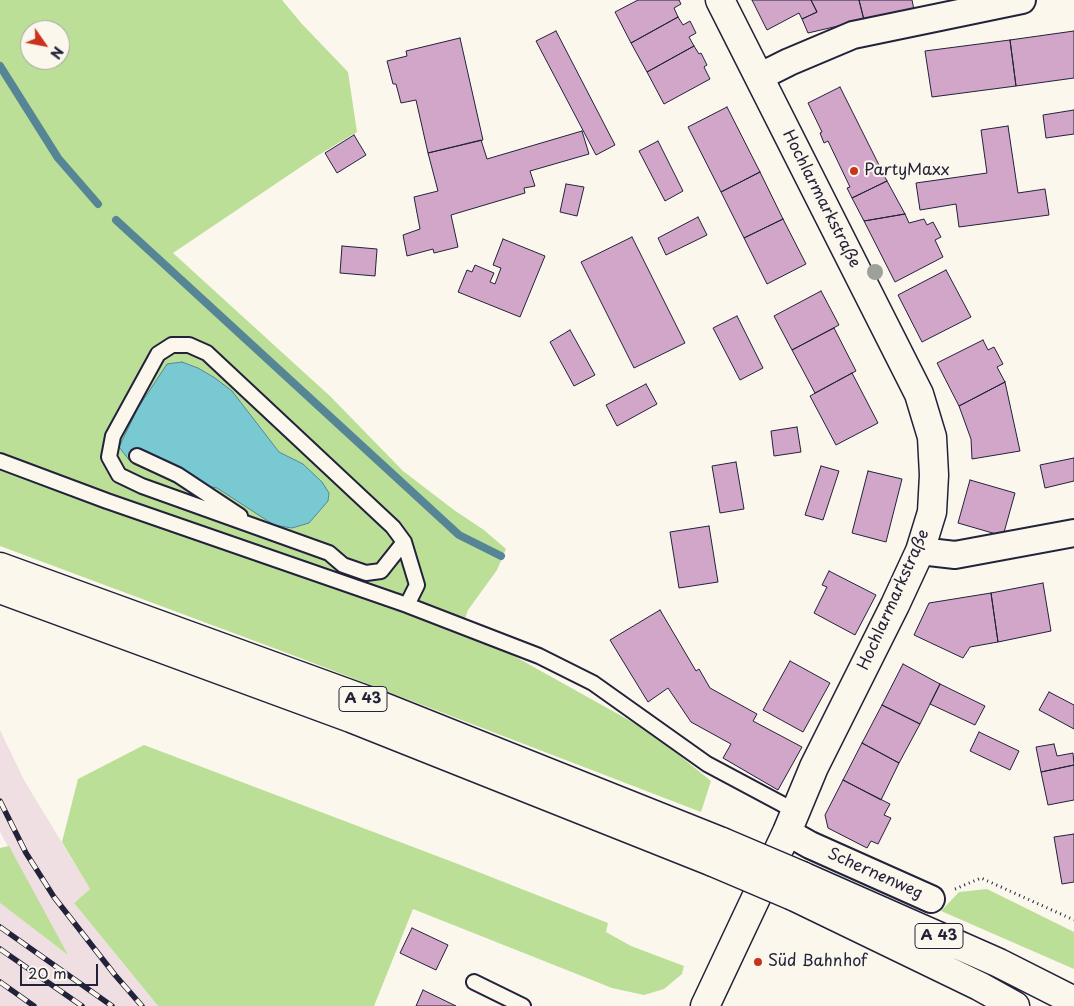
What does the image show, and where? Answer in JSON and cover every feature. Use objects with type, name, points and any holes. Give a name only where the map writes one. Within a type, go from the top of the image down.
[{"type":"main road","name":"Hochlarmarkstraße","points":[[704,1006],[791,821],[814,767],[920,551],[932,512],[934,474],[932,437],[919,394],[720,0]]},
{"type":"main road","name":"A 43","points":[[0,567],[366,700],[797,886],[999,963],[1074,1001]]},
{"type":"main road","name":"A 43","points":[[0,590],[718,852]]},
{"type":"main road","name":"A 43","points":[[797,886],[1015,1006]]},
{"type":"street","points":[[759,77],[853,35],[1022,0]]},
{"type":"street","points":[[920,551],[955,555],[1074,533]]},
{"type":"street","name":"Schernenweg","points":[[791,821],[810,845],[932,899]]},
{"type":"lane","points":[[404,542],[381,570],[366,573],[343,565],[329,553],[142,486],[120,474],[109,457],[113,436],[158,354],[172,345],[189,345],[207,353],[392,527],[404,542],[417,585],[408,605]]},
{"type":"lane","points":[[137,456],[178,474],[257,527]]},
{"type":"lane","points":[[0,461],[126,508],[408,605],[538,656],[593,683],[791,821]]},
{"type":"lane","points":[[474,982],[523,1006]]},
{"type":"path","name":"Schernenweg","points":[[932,899],[981,878],[1074,920]]},
{"type":"shaded area","points":[[0,730],[24,780],[90,889],[74,903],[158,1006],[0,1006],[0,903],[67,954],[0,832]]},
{"type":"green space","points":[[0,0],[282,0],[348,72],[357,132],[317,156],[173,253],[331,397],[403,471],[484,530],[506,549],[497,570],[468,610],[462,627],[652,733],[711,781],[701,812],[287,653],[0,546]]},
{"type":"green space","points":[[144,745],[608,923],[606,932],[631,946],[684,966],[682,974],[664,989],[644,995],[612,988],[413,909],[374,1006],[158,1006],[74,903],[90,889],[62,842],[78,779]]},
{"type":"green space","points":[[9,846],[68,955],[0,903],[0,848]]},
{"type":"green space","points":[[987,889],[1074,932],[1074,969],[941,911],[959,892]]},
{"type":"water","points":[[182,362],[198,368],[232,391],[279,452],[303,464],[322,482],[329,493],[328,501],[309,523],[292,528],[274,525],[217,488],[182,481],[141,467],[129,460],[119,447],[138,408],[167,364]]},
{"type":"building","points":[[638,0],[679,0],[681,4],[674,8],[678,17],[631,43],[615,12]]},
{"type":"building","points":[[752,0],[811,0],[817,12],[802,19],[799,13],[767,30]]},
{"type":"building","points":[[811,0],[859,0],[864,20],[808,33],[802,19],[817,12]]},
{"type":"building","points":[[859,0],[912,0],[914,10],[864,20]]},
{"type":"building","points":[[678,17],[683,25],[690,21],[696,33],[689,37],[694,46],[647,72],[631,43]]},
{"type":"building","points":[[556,31],[615,145],[596,155],[536,41]]},
{"type":"building","points":[[1074,31],[1074,78],[1016,86],[1010,40]]},
{"type":"building","points":[[460,38],[483,140],[428,153],[416,100],[401,103],[396,84],[393,84],[387,61],[407,56],[406,51]]},
{"type":"building","points":[[1010,40],[1016,86],[932,97],[925,51]]},
{"type":"building","points":[[694,46],[699,54],[701,53],[707,65],[704,67],[710,79],[664,104],[647,72]]},
{"type":"building","points":[[840,87],[887,181],[852,198],[847,188],[850,187],[828,141],[824,143],[820,133],[822,132],[808,103]]},
{"type":"building","points":[[727,107],[760,172],[721,192],[688,127]]},
{"type":"building","points":[[1074,110],[1074,134],[1046,138],[1043,115]]},
{"type":"building","points":[[1008,126],[1018,193],[1045,189],[1049,215],[959,227],[956,204],[920,210],[916,183],[987,173],[981,130]]},
{"type":"building","points":[[582,131],[589,154],[530,171],[535,186],[524,188],[525,193],[451,215],[458,247],[434,253],[433,249],[407,256],[403,235],[420,229],[414,197],[438,191],[428,153],[481,140],[487,159]]},
{"type":"building","points":[[354,135],[366,155],[337,173],[325,153]]},
{"type":"building","points":[[658,141],[683,191],[665,201],[639,151]]},
{"type":"building","points":[[760,172],[783,219],[744,238],[721,192]]},
{"type":"building","points":[[887,181],[905,214],[864,221],[852,198]]},
{"type":"building","points":[[566,184],[584,187],[577,216],[560,212]]},
{"type":"building","points":[[905,214],[909,223],[924,219],[927,225],[933,222],[941,237],[935,240],[943,257],[895,282],[864,221]]},
{"type":"building","points":[[698,217],[707,235],[666,255],[658,238]]},
{"type":"building","points":[[783,219],[806,264],[767,284],[744,238]]},
{"type":"building","points":[[632,237],[685,343],[634,368],[581,262]]},
{"type":"building","points":[[503,239],[545,256],[520,317],[458,292],[467,270],[472,272],[475,265],[494,273],[490,282],[495,284],[501,268],[493,265]]},
{"type":"building","points":[[342,246],[377,249],[375,276],[340,273]]},
{"type":"building","points":[[946,270],[971,317],[922,342],[898,295]]},
{"type":"building","points":[[821,291],[839,325],[792,350],[774,316]]},
{"type":"building","points":[[737,316],[763,368],[740,380],[713,328]]},
{"type":"building","points":[[834,328],[856,371],[815,393],[792,350]]},
{"type":"building","points":[[570,330],[595,375],[574,386],[550,342]]},
{"type":"building","points":[[983,340],[988,350],[994,347],[1003,364],[997,367],[1005,382],[959,406],[937,363]]},
{"type":"building","points":[[852,373],[878,423],[836,445],[810,396]]},
{"type":"building","points":[[1005,382],[1020,451],[972,459],[971,439],[959,406]]},
{"type":"building","points":[[646,384],[657,404],[617,426],[606,405]]},
{"type":"building","points":[[797,427],[801,452],[774,456],[771,431]]},
{"type":"building","points":[[1074,458],[1074,481],[1045,488],[1040,465]]},
{"type":"building","points":[[736,462],[744,509],[720,513],[712,466]]},
{"type":"building","points":[[821,466],[839,471],[823,520],[805,515]]},
{"type":"building","points":[[868,471],[902,479],[886,542],[852,533]]},
{"type":"building","points":[[970,480],[1015,493],[1003,536],[958,523]]},
{"type":"building","points":[[709,526],[718,582],[679,588],[670,532]]},
{"type":"building","points":[[829,571],[876,595],[855,635],[814,613],[827,587],[822,585]]},
{"type":"building","points":[[1043,583],[1051,631],[998,642],[991,593]]},
{"type":"building","points":[[991,593],[998,642],[970,647],[963,658],[914,635],[929,603]]},
{"type":"building","points":[[660,610],[696,671],[699,669],[710,688],[757,714],[753,721],[802,747],[778,790],[723,758],[731,744],[691,722],[668,688],[648,702],[610,640]]},
{"type":"building","points":[[790,661],[830,683],[803,732],[763,710]]},
{"type":"building","points":[[903,664],[940,684],[920,724],[882,705]]},
{"type":"building","points":[[940,684],[985,706],[975,725],[930,704]]},
{"type":"building","points":[[1049,692],[1074,705],[1074,729],[1039,710]]},
{"type":"building","points":[[882,705],[920,724],[899,763],[862,743]]},
{"type":"building","points":[[979,732],[1019,751],[1010,770],[970,751]]},
{"type":"building","points":[[862,743],[899,763],[881,800],[843,780]]},
{"type":"building","points":[[1054,744],[1057,756],[1073,753],[1074,765],[1041,772],[1036,747]]},
{"type":"building","points":[[1074,765],[1074,800],[1048,805],[1041,772]]},
{"type":"building","points":[[843,780],[890,804],[884,815],[891,818],[878,844],[871,841],[867,848],[828,828],[825,815]]},
{"type":"building","points":[[1074,834],[1074,882],[1062,884],[1054,837]]},
{"type":"building","points":[[412,928],[448,945],[436,970],[400,953]]},
{"type":"building","points":[[423,990],[456,1006],[416,1006]]},
{"type":"waterway","points":[[0,66],[58,158],[98,204]]},
{"type":"waterway","points":[[116,220],[459,535],[501,556]]},
{"type":"railway","points":[[0,801],[26,853],[54,897],[115,975],[142,1006]]},
{"type":"railway","points":[[0,927],[112,1006]]},
{"type":"railway","points":[[0,949],[82,1006]]},
{"type":"railway","points":[[0,982],[34,1006]]},
{"type":"place","name":"PartyMaxx","points":[[854,171]]},
{"type":"place","name":"Süd Bahnhof","points":[[758,962]]}]
